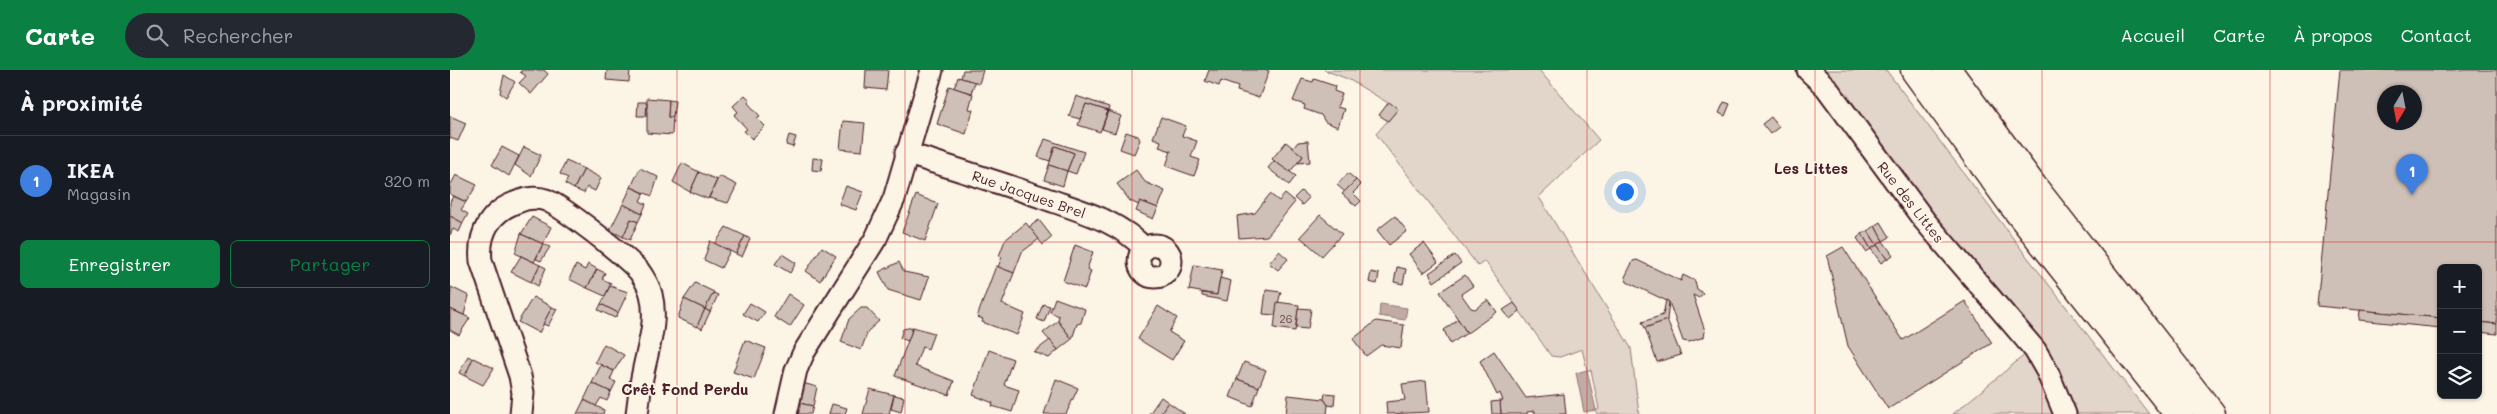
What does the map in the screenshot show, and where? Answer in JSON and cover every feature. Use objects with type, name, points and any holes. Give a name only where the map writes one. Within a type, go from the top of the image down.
[{"type":"highway","points":[[1915,70],[2011,202],[2179,414]]},
{"type":"highway","points":[[1947,70],[2033,187],[2211,414]]},
{"type":"street","points":[[786,414],[800,361],[876,238],[894,199],[932,70]]},
{"type":"street","name":"Rue des Littes","points":[[1808,70],[1826,87],[1924,220],[2042,359],[2065,414]]},
{"type":"street","name":"Rue Jacques Brel","points":[[906,153],[996,182],[1114,224],[1134,238],[1145,249]]},
{"type":"street","points":[[521,414],[523,393],[520,376],[481,261],[480,248],[482,235],[492,217],[506,205],[526,199],[544,199],[561,209],[622,256],[646,282],[651,294],[654,314],[637,414]]},
{"type":"shaded area","points":[[1324,70],[1539,70],[1599,140],[1539,197],[1631,348],[1639,414],[1597,414],[1596,410],[1599,409],[1591,370],[1587,370],[1582,349],[1560,357],[1551,356],[1485,261],[1478,266],[1376,134],[1398,109],[1348,79]]},
{"type":"shaded area","points":[[1822,70],[1886,70],[2149,414],[2072,414],[1949,240]]},
{"type":"shaded area","points":[[1380,304],[1407,308],[1405,320],[1379,316]]},
{"type":"shaded area","points":[[2027,353],[2056,414],[1953,414]]},
{"type":"shaded area","points":[[1587,370],[1596,410],[1584,412],[1576,373]]},
{"type":"building","points":[[522,70],[544,70],[548,74],[531,94],[519,83],[526,76],[520,72]]},
{"type":"building","points":[[607,70],[630,70],[629,82],[606,80]]},
{"type":"building","points":[[866,70],[888,70],[886,90],[865,88]]},
{"type":"building","points":[[963,70],[983,70],[979,84],[961,78]]},
{"type":"building","points":[[1209,70],[1269,71],[1259,98],[1237,91],[1238,87],[1221,81],[1219,86],[1205,81]]},
{"type":"building","points":[[2340,70],[2497,70],[2497,324],[2482,322],[2482,264],[2437,264],[2437,318],[2317,306]]},
{"type":"building","points":[[504,75],[515,82],[506,97],[500,93]]},
{"type":"building","points":[[958,77],[975,82],[971,93],[954,88]]},
{"type":"building","points":[[1302,79],[1313,82],[1314,79],[1335,86],[1334,91],[1342,94],[1337,107],[1344,109],[1338,127],[1325,122],[1321,115],[1304,109],[1305,105],[1293,101]]},
{"type":"building","points":[[949,86],[973,94],[969,109],[973,110],[966,134],[937,124]]},
{"type":"building","points":[[745,95],[750,100],[748,103],[760,116],[757,118],[765,126],[752,139],[744,131],[747,129],[734,115],[738,112],[733,106]]},
{"type":"building","points":[[1076,96],[1109,107],[1108,111],[1086,104],[1080,119],[1069,116]]},
{"type":"building","points":[[647,98],[669,100],[668,117],[673,117],[672,135],[647,133]]},
{"type":"building","points":[[669,100],[675,101],[673,117],[668,117]]},
{"type":"building","points":[[638,102],[647,102],[646,116],[637,116]]},
{"type":"building","points":[[1389,102],[1398,109],[1388,121],[1379,115]]},
{"type":"building","points":[[1724,102],[1730,104],[1725,116],[1719,113]]},
{"type":"building","points":[[1086,104],[1108,111],[1100,132],[1078,125]]},
{"type":"building","points":[[1108,111],[1121,116],[1115,133],[1102,129]]},
{"type":"building","points":[[450,116],[466,123],[458,141],[450,138]]},
{"type":"building","points":[[1161,117],[1186,126],[1182,136],[1197,141],[1191,157],[1200,160],[1194,176],[1166,166],[1171,151],[1159,147],[1161,141],[1153,138]]},
{"type":"building","points":[[1771,117],[1779,127],[1770,134],[1762,124]]},
{"type":"building","points":[[843,121],[865,123],[862,151],[840,149]]},
{"type":"building","points":[[1126,132],[1138,136],[1140,140],[1134,154],[1120,149]]},
{"type":"building","points":[[789,135],[796,137],[793,147],[786,145]]},
{"type":"building","points":[[1045,139],[1084,152],[1076,174],[1067,171],[1074,153],[1055,146],[1050,161],[1038,157]]},
{"type":"building","points":[[1308,141],[1310,162],[1298,163],[1303,156],[1293,148],[1298,142]]},
{"type":"building","points":[[1286,142],[1303,156],[1289,173],[1272,159]]},
{"type":"building","points":[[1055,146],[1074,153],[1067,171],[1049,165]]},
{"type":"building","points":[[502,147],[519,156],[509,176],[492,165]]},
{"type":"building","points":[[524,147],[541,155],[531,176],[515,165]]},
{"type":"building","points":[[813,158],[823,159],[821,171],[812,170]]},
{"type":"building","points":[[566,161],[584,169],[574,189],[565,184],[568,178],[560,174]]},
{"type":"building","points":[[1274,161],[1296,176],[1289,185],[1268,168]]},
{"type":"building","points":[[682,163],[699,172],[690,192],[673,182]]},
{"type":"building","points":[[1049,165],[1067,171],[1063,186],[1044,180]]},
{"type":"building","points":[[640,168],[658,177],[652,196],[631,187]]},
{"type":"building","points":[[584,169],[601,178],[595,191],[587,187],[584,193],[574,189]]},
{"type":"building","points":[[1136,170],[1145,182],[1165,191],[1158,208],[1140,201],[1139,205],[1130,201],[1117,184]]},
{"type":"building","points":[[699,172],[717,180],[708,199],[690,192]]},
{"type":"building","points":[[1348,173],[1356,180],[1345,192],[1337,185]]},
{"type":"building","points":[[456,175],[477,185],[466,202],[450,194],[450,186]]},
{"type":"building","points":[[719,176],[737,185],[728,203],[709,198]]},
{"type":"building","points":[[1356,180],[1361,185],[1353,193],[1361,201],[1356,206],[1342,194]]},
{"type":"building","points":[[846,186],[863,192],[856,210],[839,204]]},
{"type":"building","points":[[631,187],[644,193],[640,201],[646,204],[642,214],[623,204]]},
{"type":"building","points":[[1301,191],[1309,198],[1302,205],[1294,198]]},
{"type":"building","points":[[1270,194],[1279,201],[1285,194],[1295,202],[1267,236],[1239,238],[1237,216],[1255,213]]},
{"type":"building","points":[[916,195],[938,204],[925,241],[902,232]]},
{"type":"building","points":[[453,196],[466,202],[461,210],[468,214],[463,223],[450,216],[450,202]]},
{"type":"building","points":[[1140,201],[1158,208],[1153,219],[1136,211]]},
{"type":"building","points":[[623,204],[642,214],[638,222],[631,219],[623,237],[610,230]]},
{"type":"building","points":[[1320,215],[1342,234],[1322,256],[1300,237]]},
{"type":"building","points":[[450,216],[463,223],[459,232],[453,229],[450,235]]},
{"type":"building","points":[[1395,216],[1407,231],[1389,245],[1377,230]]},
{"type":"building","points":[[532,217],[551,227],[543,244],[521,234]]},
{"type":"building","points":[[631,219],[638,222],[630,240],[623,237]]},
{"type":"building","points":[[1039,220],[1052,237],[1043,245],[1029,227]]},
{"type":"building","points":[[1881,222],[1890,237],[1883,241],[1875,226]]},
{"type":"building","points":[[1026,223],[1039,239],[1022,252],[1014,273],[998,267],[1002,257],[999,256],[1005,240]]},
{"type":"building","points":[[1875,226],[1883,241],[1877,245],[1868,231]]},
{"type":"building","points":[[726,227],[745,236],[736,254],[715,244]]},
{"type":"building","points":[[1868,231],[1877,245],[1871,249],[1862,234]]},
{"type":"building","points":[[521,234],[543,244],[534,262],[515,253]]},
{"type":"building","points":[[1862,234],[1871,249],[1866,252],[1857,238]]},
{"type":"building","points":[[745,236],[750,239],[742,257],[736,254]]},
{"type":"building","points":[[710,241],[730,251],[721,268],[704,260]]},
{"type":"building","points":[[1883,241],[1893,255],[1887,259],[1877,245]]},
{"type":"building","points":[[1424,243],[1438,262],[1423,273],[1409,254]]},
{"type":"building","points":[[543,244],[550,247],[541,261],[536,259]]},
{"type":"building","points":[[1075,245],[1093,252],[1087,269],[1091,271],[1085,289],[1063,281]]},
{"type":"building","points":[[1877,245],[1887,259],[1881,263],[1871,249]]},
{"type":"building","points":[[822,247],[836,256],[820,281],[806,271]]},
{"type":"building","points":[[1843,247],[1903,340],[1965,301],[1992,343],[1888,409],[1848,346],[1827,256]]},
{"type":"building","points":[[1279,251],[1288,259],[1278,270],[1269,263]]},
{"type":"building","points":[[782,254],[796,263],[790,273],[775,264]]},
{"type":"building","points":[[1455,255],[1461,263],[1434,282],[1429,273]]},
{"type":"building","points":[[521,256],[540,265],[531,282],[511,272]]},
{"type":"building","points":[[1637,260],[1681,281],[1683,275],[1695,281],[1697,289],[1703,293],[1699,298],[1693,295],[1705,331],[1704,337],[1689,342],[1683,341],[1669,302],[1627,282],[1625,277],[1633,261]]},
{"type":"building","points":[[899,262],[904,272],[929,277],[921,300],[888,290],[879,272]]},
{"type":"building","points":[[588,264],[597,269],[587,288],[569,279],[576,265],[585,270]]},
{"type":"building","points":[[540,265],[546,268],[538,286],[531,282]]},
{"type":"building","points":[[1194,265],[1222,270],[1217,295],[1189,290]]},
{"type":"building","points":[[996,266],[1014,273],[1002,304],[1025,314],[1017,335],[982,322],[983,319],[977,317]]},
{"type":"building","points":[[1397,267],[1406,269],[1403,284],[1394,282]]},
{"type":"building","points":[[597,269],[605,273],[602,279],[611,283],[605,296],[587,288]]},
{"type":"building","points":[[1371,272],[1379,274],[1377,284],[1369,282]]},
{"type":"building","points":[[1465,275],[1473,286],[1461,294],[1471,308],[1475,309],[1488,300],[1497,312],[1467,333],[1440,292]]},
{"type":"building","points":[[1220,278],[1231,281],[1227,301],[1202,296],[1202,293],[1217,295]]},
{"type":"building","points":[[695,283],[714,292],[705,309],[684,299]]},
{"type":"building","points":[[610,286],[628,292],[618,313],[601,304]]},
{"type":"building","points":[[451,287],[469,296],[464,315],[450,309]]},
{"type":"building","points":[[1266,290],[1281,292],[1275,315],[1263,314]]},
{"type":"building","points":[[713,293],[718,295],[710,312],[705,309]]},
{"type":"building","points":[[788,294],[804,305],[790,327],[774,317]]},
{"type":"building","points":[[533,297],[552,307],[539,333],[518,322]]},
{"type":"building","points":[[1055,298],[1085,309],[1081,323],[1077,324],[1072,339],[1058,321],[1059,316],[1050,312]]},
{"type":"building","points":[[684,299],[705,309],[697,327],[678,318]]},
{"type":"building","points":[[1666,300],[1669,302],[1667,320],[1645,328],[1642,322],[1663,315]]},
{"type":"building","points":[[1277,302],[1299,305],[1295,331],[1274,328]]},
{"type":"building","points":[[750,303],[765,312],[758,322],[743,314]]},
{"type":"building","points":[[1514,303],[1520,311],[1510,319],[1503,310]]},
{"type":"building","points":[[601,304],[618,313],[615,318],[598,310]]},
{"type":"building","points":[[1043,304],[1050,306],[1044,322],[1037,319]]},
{"type":"building","points":[[1158,306],[1177,318],[1169,332],[1184,341],[1172,360],[1138,339]]},
{"type":"building","points":[[552,307],[557,309],[548,326],[543,324]]},
{"type":"building","points":[[861,308],[867,308],[879,321],[868,331],[861,350],[841,342],[849,319]]},
{"type":"building","points":[[1298,308],[1311,309],[1308,329],[1296,328]]},
{"type":"building","points":[[450,309],[470,318],[459,335],[450,330]]},
{"type":"building","points":[[705,309],[710,312],[702,329],[697,326]]},
{"type":"building","points":[[2360,310],[2437,318],[2437,328],[2359,320]]},
{"type":"building","points":[[1458,319],[1467,333],[1450,344],[1444,330]]},
{"type":"building","points":[[1667,320],[1681,355],[1657,362],[1645,328]]},
{"type":"building","points":[[1058,321],[1072,339],[1058,350],[1043,333]]},
{"type":"building","points":[[1376,321],[1404,325],[1401,348],[1381,345],[1366,356],[1353,339]]},
{"type":"building","points":[[2482,322],[2497,324],[2497,334],[2482,332]]},
{"type":"building","points":[[913,327],[934,333],[928,349],[922,347],[915,366],[954,381],[949,395],[895,376]]},
{"type":"building","points":[[913,327],[908,341],[900,338],[903,329]]},
{"type":"building","points":[[745,340],[766,348],[754,379],[733,372]]},
{"type":"building","points":[[1050,340],[1058,350],[1049,358],[1034,352]]},
{"type":"building","points":[[604,344],[624,355],[614,371],[595,362]]},
{"type":"building","points":[[989,350],[1013,359],[1004,385],[1019,390],[1012,412],[992,406],[993,403],[973,395]]},
{"type":"building","points":[[1494,351],[1526,398],[1564,394],[1566,414],[1535,414],[1535,411],[1527,412],[1527,414],[1501,414],[1500,401],[1503,401],[1500,393],[1497,395],[1480,361]]},
{"type":"building","points":[[468,356],[473,359],[465,376],[459,373]]},
{"type":"building","points":[[473,358],[494,368],[483,385],[465,376]]},
{"type":"building","points":[[1244,362],[1266,370],[1259,387],[1237,379]]},
{"type":"building","points":[[601,365],[614,371],[610,380],[616,382],[611,392],[592,383]]},
{"type":"building","points":[[1056,379],[1078,388],[1066,414],[1044,414]]},
{"type":"building","points":[[1237,379],[1259,387],[1252,406],[1230,397]]},
{"type":"building","points":[[1426,381],[1429,412],[1387,414],[1386,402],[1405,400],[1402,384]]},
{"type":"building","points":[[799,382],[817,387],[813,406],[794,402]]},
{"type":"building","points":[[592,383],[611,392],[607,401],[601,398],[596,406],[584,400]]},
{"type":"building","points":[[870,389],[894,395],[889,414],[863,414]]},
{"type":"building","points":[[1325,393],[1335,394],[1334,406],[1328,405],[1324,399]]},
{"type":"building","points":[[894,395],[904,397],[901,412],[891,409]]},
{"type":"building","points":[[1288,395],[1324,399],[1328,405],[1327,414],[1286,414]]},
{"type":"building","points":[[1161,397],[1168,402],[1160,414],[1149,414]]},
{"type":"building","points":[[584,400],[604,410],[603,414],[577,414]]},
{"type":"building","points":[[1500,401],[1501,414],[1492,414],[1491,402]]},
{"type":"building","points":[[794,402],[813,406],[811,414],[791,414]]},
{"type":"building","points":[[1168,402],[1185,414],[1160,414]]},
{"type":"building","points":[[832,404],[847,408],[845,414],[829,414]]},
{"type":"place","name":"IKEA","points":[[2412,195]]},
{"type":"district","name":"Les Littes","points":[[1811,168]]},
{"type":"district","name":"Crêt Fond Perdu","points":[[685,389]]}]
